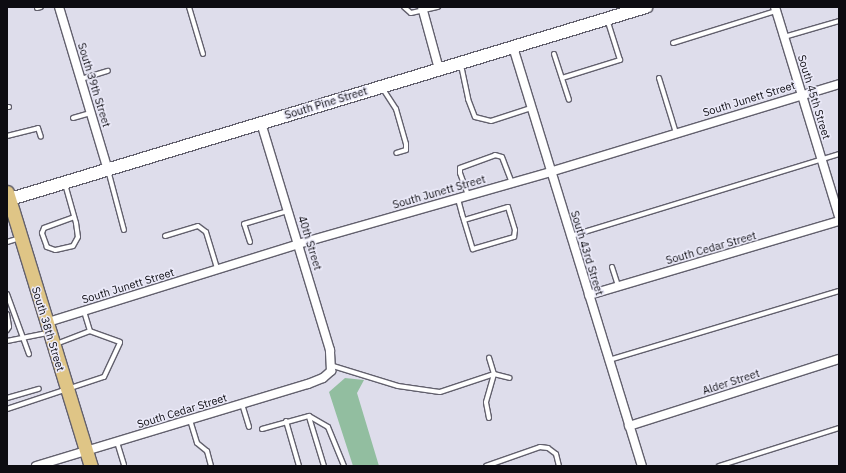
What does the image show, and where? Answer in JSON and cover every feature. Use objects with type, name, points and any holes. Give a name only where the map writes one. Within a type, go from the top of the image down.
[{"type":"main road","name":"South Pine Street","points":[[8,197],[64,184],[261,122],[646,7]]},
{"type":"main road","name":"South 38th Street","points":[[8,197],[91,466]]},
{"type":"street","name":"South 39th Street","points":[[59,7],[108,170]]},
{"type":"street","points":[[423,9],[439,69]]},
{"type":"street","name":"South 45th Street","points":[[776,9],[839,216]]},
{"type":"street","name":"South 43rd Street","points":[[513,47],[550,172],[642,466]]},
{"type":"street","name":"South Junett Street","points":[[49,333],[84,311],[298,244],[550,172],[839,84]]},
{"type":"street","name":"40th Street","points":[[261,122],[298,244],[332,368]]},
{"type":"street","name":"South Cedar Street","points":[[588,295],[839,221]]},
{"type":"street","name":"Alder Street","points":[[630,426],[839,359]]},
{"type":"street","name":"South Cedar Street","points":[[36,466],[318,381],[332,368]]},
{"type":"lane","points":[[189,7],[203,54]]},
{"type":"lane","points":[[404,7],[411,13],[423,9],[438,7]]},
{"type":"lane","points":[[673,43],[776,9]]},
{"type":"lane","points":[[562,78],[620,60],[607,19]]},
{"type":"lane","points":[[784,38],[839,20]]},
{"type":"lane","points":[[554,54],[569,100]]},
{"type":"lane","points":[[460,63],[468,99],[475,117],[491,121],[531,108]]},
{"type":"lane","points":[[80,79],[108,71]]},
{"type":"lane","points":[[658,78],[676,133]]},
{"type":"lane","points":[[382,87],[396,109],[406,144],[406,150],[396,153]]},
{"type":"lane","points":[[73,118],[91,113]]},
{"type":"lane","points":[[7,136],[38,128],[41,136]]},
{"type":"lane","points":[[570,236],[839,154]]},
{"type":"lane","points":[[468,195],[460,174],[460,168],[495,155],[502,157],[512,182]]},
{"type":"lane","points":[[108,170],[124,230]]},
{"type":"lane","points":[[64,184],[74,218],[78,232],[73,246],[55,250],[47,247],[42,233],[48,226],[74,218]]},
{"type":"lane","points":[[457,198],[473,249],[514,237],[515,230],[508,207],[464,220]]},
{"type":"lane","points":[[250,242],[244,224],[288,211]]},
{"type":"lane","points":[[165,236],[198,226],[206,232],[217,270]]},
{"type":"lane","points":[[7,242],[20,238]]},
{"type":"lane","points":[[612,267],[618,287]]},
{"type":"lane","points":[[609,360],[839,291]]},
{"type":"lane","points":[[7,294],[29,354]]},
{"type":"lane","points":[[84,311],[90,331]]},
{"type":"lane","points":[[7,314],[9,327],[7,330]]},
{"type":"lane","points":[[7,341],[24,339],[49,333],[90,331],[120,342],[103,379],[7,409]]},
{"type":"lane","points":[[489,358],[494,374],[486,402],[489,418]]},
{"type":"lane","points":[[332,368],[398,386],[440,392],[494,374],[510,378]]},
{"type":"lane","points":[[7,398],[39,389]]},
{"type":"lane","points":[[242,404],[249,427]]},
{"type":"lane","points":[[308,416],[324,466]]},
{"type":"lane","points":[[262,428],[308,416],[328,427],[334,437],[344,466]]},
{"type":"lane","points":[[190,420],[197,443],[206,451],[211,466]]},
{"type":"lane","points":[[286,421],[299,466]]},
{"type":"lane","points":[[718,466],[839,428]]},
{"type":"lane","points":[[118,442],[124,465]]},
{"type":"lane","points":[[486,466],[540,447],[548,448],[556,454],[559,466]]},
{"type":"green space","points":[[345,378],[364,380],[357,393],[379,466],[353,466],[329,392]]}]
